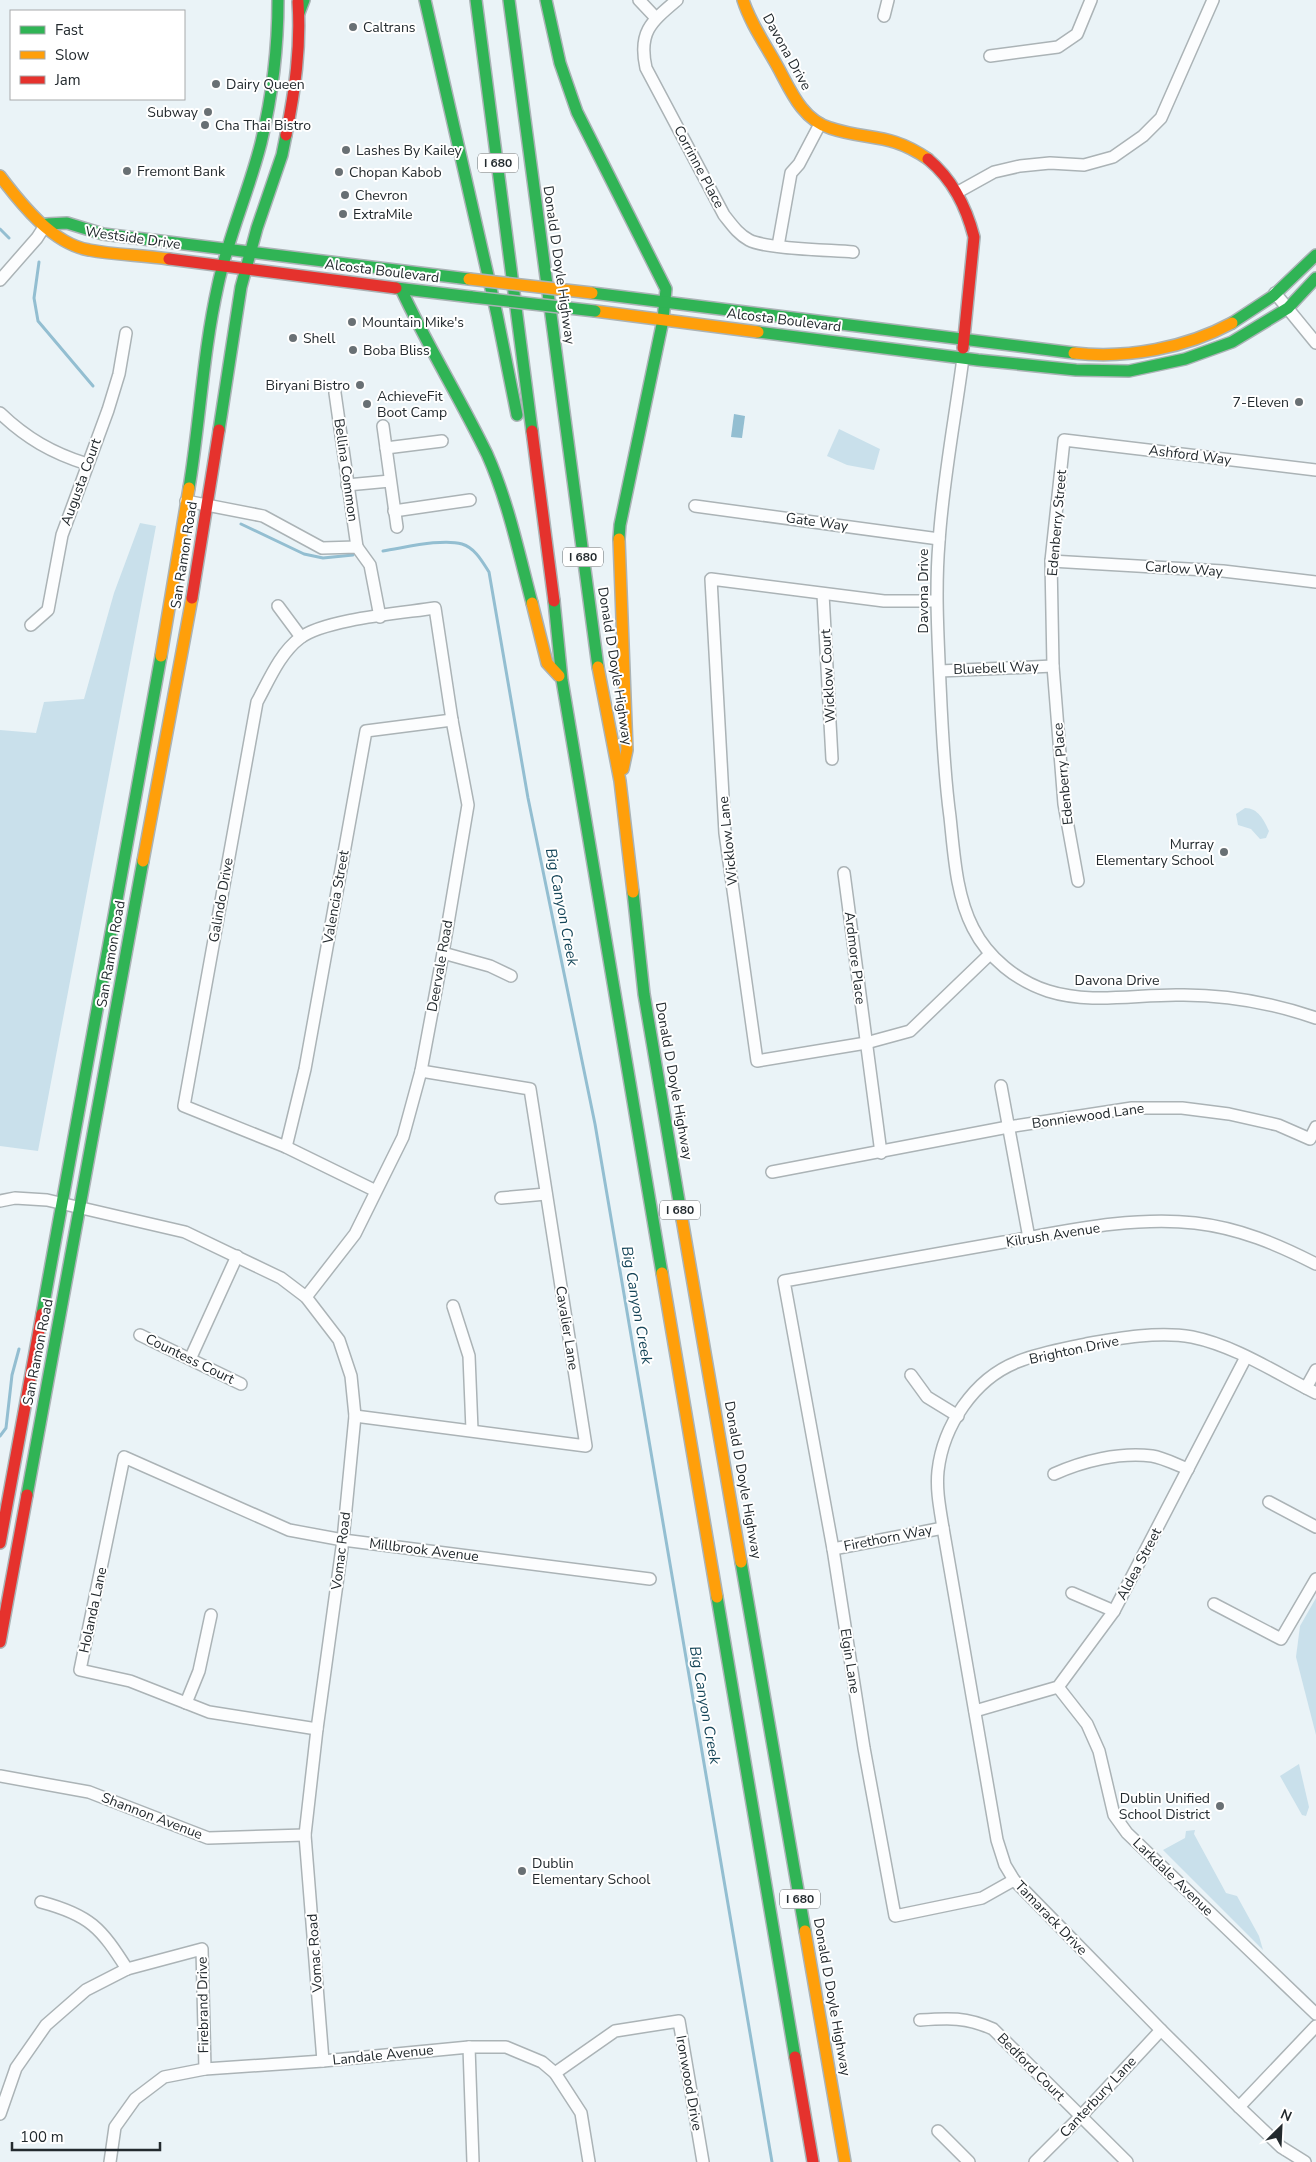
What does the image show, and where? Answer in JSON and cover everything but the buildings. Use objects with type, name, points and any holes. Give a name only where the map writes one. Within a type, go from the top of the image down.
[{"type":"main road","name":"San Ramon Road","points":[[0,1543],[143,759],[200,419],[204,367],[223,266],[261,142],[278,39],[278,0]]},
{"type":"main road","points":[[298,0],[299,13]]},
{"type":"main road","points":[[299,13],[304,0]]},
{"type":"main road","points":[[426,0],[497,315],[538,537],[551,573]]},
{"type":"main road","name":"I 680","points":[[476,0],[551,573],[562,680],[813,2162]]},
{"type":"main road","name":"Donald D Doyle Highway","points":[[508,0],[601,688],[620,781],[644,994],[845,2162]]},
{"type":"main road","points":[[546,0],[568,88],[589,137],[666,289],[663,320],[620,525],[618,555],[627,750],[620,781]]},
{"type":"main road","name":"Davona Drive","points":[[743,0],[798,104],[820,124],[843,132],[875,136],[899,142],[928,159],[944,174],[958,192],[971,222],[974,236],[963,358]]},
{"type":"main road","points":[[278,13],[287,26],[286,69],[296,81]]},
{"type":"main road","name":"San Ramon Road","points":[[0,1642],[81,1207],[160,763],[188,625],[241,287],[250,252],[282,155],[296,81],[299,13]]},
{"type":"main road","name":"Westside Drive","points":[[0,176],[21,204],[66,242],[88,250],[157,256],[223,266]]},
{"type":"main road","name":"Westside Drive","points":[[46,224],[67,222],[103,234],[228,249]]},
{"type":"main road","name":"Alcosta Boulevard","points":[[228,249],[1086,354],[1152,350],[1185,344],[1225,326],[1275,294],[1294,279],[1316,255]]},
{"type":"main road","name":"Alcosta Boulevard","points":[[223,266],[963,358],[1076,370],[1129,371],[1185,359],[1232,342],[1288,308],[1316,278]]},
{"type":"main road","points":[[401,289],[418,326],[487,455],[507,509],[547,663],[562,680]]},
{"type":"street","points":[[639,0],[656,18]]},
{"type":"street","name":"Corrinne Place","points":[[677,0],[656,18],[646,35],[643,54],[646,68],[724,215],[737,231],[750,241],[778,246],[853,252]]},
{"type":"street","points":[[884,16],[888,0]]},
{"type":"street","points":[[990,56],[1058,47],[1077,34],[1091,0]]},
{"type":"street","points":[[958,192],[994,172],[1020,166],[1050,163],[1084,165],[1113,157],[1143,136],[1161,118],[1213,0]]},
{"type":"street","points":[[778,246],[791,173],[799,164],[820,124]]},
{"type":"street","points":[[0,280],[37,238],[46,224]]},
{"type":"street","points":[[1275,294],[1316,343]]},
{"type":"street","name":"Augusta Court","points":[[31,625],[48,610],[62,536],[119,374],[126,333]]},
{"type":"street","name":"Davona Drive","points":[[963,358],[939,539],[936,601],[945,778],[957,872],[964,906],[973,929],[990,954],[1018,977],[1047,990],[1077,997],[1179,995],[1213,997],[1254,1002],[1316,1018]]},
{"type":"street","name":"Bellina Common","points":[[335,393],[357,547]]},
{"type":"street","points":[[0,413],[32,440],[47,449],[87,464]]},
{"type":"street","points":[[383,426],[396,527]]},
{"type":"street","name":"Ashford Way","points":[[1064,440],[1316,470]]},
{"type":"street","name":"Edenberry Street","points":[[1053,666],[1051,561],[1064,440]]},
{"type":"street","points":[[386,448],[442,441]]},
{"type":"street","points":[[348,485],[390,481]]},
{"type":"street","points":[[394,511],[470,500]]},
{"type":"street","points":[[186,501],[263,516],[322,548],[357,547],[370,564],[380,617]]},
{"type":"street","name":"Gate Way","points":[[695,506],[939,539]]},
{"type":"street","name":"Carlow Way","points":[[1051,561],[1223,571],[1316,582]]},
{"type":"street","name":"Wicklow Lane","points":[[936,601],[884,600],[711,579],[725,833],[757,1061],[866,1043],[910,1031],[990,954]]},
{"type":"street","name":"Wicklow Court","points":[[824,594],[832,759]]},
{"type":"street","points":[[278,606],[301,637]]},
{"type":"street","name":"Galindo Drive","points":[[376,1191],[286,1147],[184,1106],[257,702],[278,662],[301,637],[336,623],[436,608]]},
{"type":"street","name":"Deervale Road","points":[[306,1297],[355,1234],[403,1137],[421,1071],[468,805],[452,720],[436,608]]},
{"type":"street","name":"Bluebell Way","points":[[940,671],[1053,666]]},
{"type":"street","name":"Edenberry Place","points":[[1053,666],[1064,804],[1078,881]]},
{"type":"street","name":"Valencia Street","points":[[286,1147],[305,1069],[366,731],[452,720]]},
{"type":"street","name":"Ardmore Place","points":[[844,873],[881,1153]]},
{"type":"street","points":[[443,953],[490,966],[511,976]]},
{"type":"street","name":"Cavalier Lane","points":[[355,1416],[586,1446],[530,1089],[421,1071]]},
{"type":"street","points":[[1001,1086],[1029,1238]]},
{"type":"street","name":"Bonniewood Lane","points":[[772,1172],[881,1153],[1008,1127],[1132,1108],[1182,1108],[1229,1114],[1278,1125],[1310,1139],[1316,1127]]},
{"type":"street","points":[[501,1198],[546,1194]]},
{"type":"street","name":"Vomac Road","points":[[0,1201],[30,1198],[62,1203],[185,1232],[281,1278],[306,1297],[339,1340],[350,1376],[355,1416],[343,1540],[317,1730],[305,1835],[323,2061]]},
{"type":"street","name":"Kilrush Avenue","points":[[784,1281],[1144,1220],[1196,1223],[1241,1231],[1281,1246],[1316,1264]]},
{"type":"street","points":[[190,1358],[237,1256]]},
{"type":"street","name":"Elgin Lane","points":[[784,1281],[833,1549],[864,1748],[895,1916],[982,1898],[1014,1880]]},
{"type":"street","points":[[453,1306],[469,1356],[472,1430]]},
{"type":"street","name":"Countess Court","points":[[140,1335],[241,1384]]},
{"type":"street","name":"Brighton Drive","points":[[943,1528],[938,1496],[938,1471],[946,1440],[972,1394],[990,1377],[1016,1362],[1104,1341],[1162,1335],[1191,1337],[1226,1347],[1311,1391]]},
{"type":"street","name":"Aldea Street","points":[[1058,1687],[1114,1611],[1246,1357]]},
{"type":"street","points":[[1311,1391],[1316,1370]]},
{"type":"street","points":[[911,1375],[927,1397],[958,1416]]},
{"type":"street","points":[[1054,1474],[1077,1464],[1132,1455],[1154,1456],[1188,1469]]},
{"type":"street","name":"Millbrook Avenue","points":[[124,1457],[289,1530],[343,1540],[650,1579]]},
{"type":"street","name":"Holanda Lane","points":[[124,1457],[80,1670],[130,1681],[209,1712],[317,1730]]},
{"type":"street","points":[[1269,1502],[1316,1526]]},
{"type":"street","name":"Firethorn Way","points":[[833,1549],[943,1528]]},
{"type":"street","name":"Tamarack Drive","points":[[943,1528],[997,1840],[1005,1865],[1014,1880],[1160,2030],[1280,2147],[1305,2162]]},
{"type":"street","points":[[1214,1604],[1281,1639],[1316,1579]]},
{"type":"street","points":[[1072,1593],[1114,1611]]},
{"type":"street","points":[[186,1703],[199,1671],[211,1615]]},
{"type":"street","points":[[975,1711],[1058,1687]]},
{"type":"street","name":"Larkdale Avenue","points":[[1058,1687],[1087,1724],[1099,1751],[1114,1815],[1127,1833],[1316,2014]]},
{"type":"street","name":"Shannon Avenue","points":[[0,1776],[89,1792],[208,1838],[305,1835]]},
{"type":"street","points":[[41,1902],[82,1917],[105,1936],[127,1969]]},
{"type":"street","name":"Firebrand Drive","points":[[0,2114],[16,2068],[46,2025],[86,1990],[127,1969],[202,1949],[205,2068]]},
{"type":"street","name":"Bedford Court","points":[[920,2020],[949,2018],[972,2020],[993,2029],[1127,2162]]},
{"type":"street","name":"Ironwood Drive","points":[[556,2073],[615,2031],[678,2021],[703,2162]]},
{"type":"street","points":[[1240,2107],[1316,2026]]},
{"type":"street","name":"Canterbury Lane","points":[[1035,2162],[1081,2116],[1160,2030]]},
{"type":"street","points":[[468,2047],[473,2162]]},
{"type":"street","name":"Landale Avenue","points":[[110,2162],[115,2127],[135,2099],[164,2077],[205,2068],[323,2061],[468,2047],[506,2048],[542,2062],[556,2073]]},
{"type":"street","points":[[556,2073],[581,2113],[589,2162]]},
{"type":"street","points":[[938,2131],[969,2162]]},
{"type":"shaded area","points":[[839,429],[880,449],[874,470],[847,465],[827,456]]},
{"type":"shaded area","points":[[140,523],[156,526],[38,1151],[0,1146],[0,730],[36,733],[44,702],[84,699],[114,593]]},
{"type":"shaded area","points":[[1245,808],[1254,810],[1263,819],[1269,831],[1266,838],[1260,839],[1251,829],[1238,825],[1236,814]]},
{"type":"shaded area","points":[[1316,1598],[1316,1735],[1296,1657],[1300,1626]]},
{"type":"shaded area","points":[[1299,1764],[1309,1807],[1306,1816],[1302,1815],[1280,1776]]},
{"type":"shaded area","points":[[1195,1830],[1194,1834],[1226,1893],[1237,1896],[1259,1936],[1263,1950],[1163,1850],[1185,1838],[1186,1831]]},
{"type":"water","points":[[734,414],[745,416],[742,438],[731,437]]},
{"type":"waterway","name":"Big Canyon Creek","points":[[0,229],[9,238]]},
{"type":"waterway","name":"Big Canyon Creek","points":[[39,262],[34,298],[38,321],[93,386]]},
{"type":"waterway","name":"Big Canyon Creek","points":[[241,524],[304,554],[323,558],[353,555]]},
{"type":"waterway","name":"Big Canyon Creek","points":[[383,551],[434,543],[454,542],[467,546],[481,559],[489,572],[528,798],[595,1124],[772,2162]]},
{"type":"waterway","points":[[0,1436],[6,1428],[12,1375],[19,1349]]},
{"type":"traffic: fast","points":[[189,488],[209,336],[218,285],[227,249],[256,161],[268,108],[276,54],[278,0]]},
{"type":"traffic: fast","points":[[299,13],[304,0]]},
{"type":"traffic: fast","points":[[425,0],[497,315],[517,415]]},
{"type":"traffic: fast","points":[[476,0],[532,431]]},
{"type":"traffic: fast","points":[[509,0],[598,667]]},
{"type":"traffic: fast","points":[[546,0],[560,63],[577,112],[666,289],[663,320],[620,525],[619,539]]},
{"type":"traffic: fast","points":[[219,430],[241,287],[257,228],[282,155],[286,135]]},
{"type":"traffic: fast","points":[[46,224],[67,223],[103,234],[469,279]]},
{"type":"traffic: fast","points":[[1232,323],[1273,296],[1316,255]]},
{"type":"traffic: fast","points":[[758,332],[978,360],[1076,370],[1129,371],[1185,359],[1232,342],[1288,308],[1316,278]]},
{"type":"traffic: fast","points":[[396,288],[472,297]]},
{"type":"traffic: fast","points":[[401,289],[487,454],[507,509],[532,603]]},
{"type":"traffic: fast","points":[[592,293],[1074,353]]},
{"type":"traffic: fast","points":[[472,297],[595,311]]},
{"type":"traffic: fast","points":[[554,601],[562,680],[662,1273]]},
{"type":"traffic: fast","points":[[42,1314],[161,656]]},
{"type":"traffic: fast","points":[[27,1495],[143,861]]},
{"type":"traffic: fast","points":[[633,892],[644,994],[682,1219]]},
{"type":"traffic: fast","points":[[741,1562],[805,1931]]},
{"type":"traffic: fast","points":[[717,1597],[795,2057]]},
{"type":"traffic: slow","points":[[743,0],[753,24],[796,101],[811,117],[820,124],[830,128],[879,138],[902,145],[928,159]]},
{"type":"traffic: slow","points":[[0,176],[28,210],[63,240],[76,246],[99,252],[169,259]]},
{"type":"traffic: slow","points":[[469,279],[592,293]]},
{"type":"traffic: slow","points":[[595,311],[758,332]]},
{"type":"traffic: slow","points":[[1074,353],[1115,354],[1156,350],[1195,339],[1232,323]]},
{"type":"traffic: slow","points":[[161,656],[189,488]]},
{"type":"traffic: slow","points":[[619,539],[627,750],[623,769]]},
{"type":"traffic: slow","points":[[143,861],[192,598]]},
{"type":"traffic: slow","points":[[532,603],[547,663],[559,676]]},
{"type":"traffic: slow","points":[[598,667],[620,781],[633,892]]},
{"type":"traffic: slow","points":[[682,1219],[741,1562]]},
{"type":"traffic: slow","points":[[662,1273],[717,1597]]},
{"type":"traffic: slow","points":[[805,1931],[845,2162]]},
{"type":"traffic: jam","points":[[286,135],[292,102],[299,35],[298,2]]},
{"type":"traffic: jam","points":[[928,159],[945,176],[963,204],[974,237],[963,348]]},
{"type":"traffic: jam","points":[[169,259],[396,288]]},
{"type":"traffic: jam","points":[[192,598],[219,430]]},
{"type":"traffic: jam","points":[[532,431],[554,601]]},
{"type":"traffic: jam","points":[[0,1543],[42,1314]]},
{"type":"traffic: jam","points":[[0,1642],[27,1495]]},
{"type":"traffic: jam","points":[[795,2057],[813,2162]]},
{"type":"place","name":"Caltrans","points":[[353,27]]},
{"type":"place","name":"Dairy Queen","points":[[216,84]]},
{"type":"place","name":"Subway","points":[[208,112]]},
{"type":"place","name":"Cha Thai Bistro","points":[[205,125]]},
{"type":"place","name":"Lashes By Kailey","points":[[346,150]]},
{"type":"place","name":"Fremont Bank","points":[[127,171]]},
{"type":"place","name":"Chopan Kabob","points":[[339,172]]},
{"type":"place","name":"Chevron","points":[[345,195]]},
{"type":"place","name":"ExtraMile","points":[[343,214]]},
{"type":"place","name":"Mountain Mike's","points":[[352,322]]},
{"type":"place","name":"Shell","points":[[293,338]]},
{"type":"place","name":"Boba Bliss","points":[[353,350]]},
{"type":"place","name":"Biryani Bistro","points":[[360,385]]},
{"type":"place","name":"7-Eleven","points":[[1299,402]]},
{"type":"place","name":"AchieveFit Boot Camp","points":[[367,404]]},
{"type":"place","name":"Murray Elementary School","points":[[1224,852]]},
{"type":"place","name":"Dublin Unified School District","points":[[1220,1806]]},
{"type":"place","name":"Dublin Elementary School","points":[[522,1871]]}]
